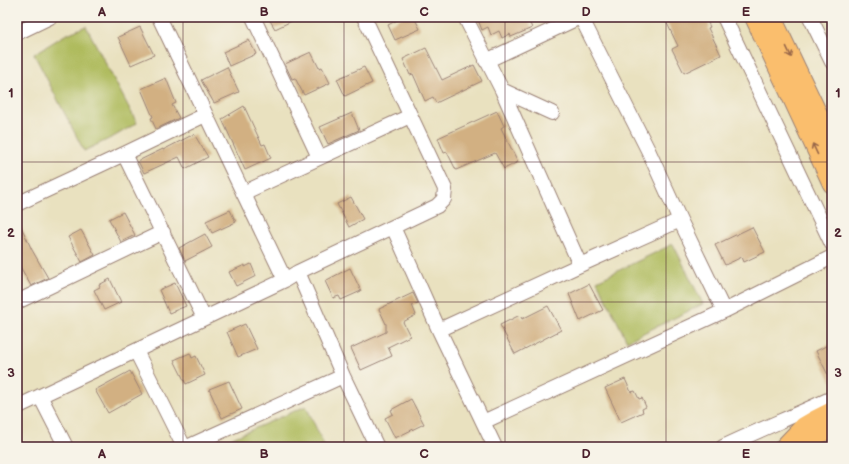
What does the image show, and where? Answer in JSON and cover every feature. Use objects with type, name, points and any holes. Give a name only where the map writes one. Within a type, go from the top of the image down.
[{"type":"main road","points":[[754,17],[832,184]]},
{"type":"main road","points":[[772,17],[832,143]]},
{"type":"main road","points":[[784,447],[804,426],[832,411]]},
{"type":"main road","points":[[792,447],[832,428]]},
{"type":"street","points":[[17,33],[50,17]]},
{"type":"street","points":[[159,17],[285,280]]},
{"type":"street","points":[[253,17],[319,157]]},
{"type":"street","points":[[17,407],[437,206],[444,199],[445,189],[364,17]]},
{"type":"street","points":[[465,17],[502,90],[580,265]]},
{"type":"street","points":[[486,61],[580,17],[648,150],[724,311]]},
{"type":"street","points":[[724,17],[832,244]]},
{"type":"street","points":[[810,17],[832,62]]},
{"type":"street","points":[[502,90],[552,113]]},
{"type":"street","points":[[17,204],[205,114]]},
{"type":"street","points":[[243,193],[410,116]]},
{"type":"street","points":[[124,154],[204,318]]},
{"type":"street","points":[[439,330],[680,220]]},
{"type":"street","points":[[393,227],[494,447]]},
{"type":"street","points":[[17,302],[163,232]]},
{"type":"street","points":[[483,422],[724,311],[832,257]]},
{"type":"street","points":[[298,272],[343,376],[377,447]]},
{"type":"street","points":[[136,351],[186,447],[343,376]]},
{"type":"street","points":[[40,396],[66,447]]},
{"type":"street","points":[[723,447],[832,398]]},
{"type":"green space","points":[[86,26],[137,123],[115,136],[84,151],[34,54],[65,35]]},
{"type":"green space","points":[[673,244],[703,304],[627,341],[597,281]]},
{"type":"green space","points":[[306,406],[325,447],[212,447]]},
{"type":"building","points":[[268,17],[300,17],[275,29]]},
{"type":"building","points":[[403,17],[414,17],[420,29],[395,40],[388,25]]},
{"type":"building","points":[[477,17],[527,17],[532,28],[511,37],[510,34],[502,38],[499,31],[491,35],[488,27],[482,30]]},
{"type":"building","points":[[664,17],[705,17],[710,27],[708,28],[721,55],[684,73],[672,49],[678,46]]},
{"type":"building","points":[[140,27],[154,55],[131,65],[118,37]]},
{"type":"building","points":[[249,40],[256,54],[229,66],[223,52]]},
{"type":"building","points":[[426,48],[442,80],[474,65],[482,81],[436,103],[433,97],[425,101],[413,74],[410,75],[403,59]]},
{"type":"building","points":[[311,52],[319,68],[322,67],[330,83],[304,95],[295,78],[292,79],[285,64]]},
{"type":"building","points":[[227,67],[239,92],[214,103],[201,80]]},
{"type":"building","points":[[364,67],[372,83],[345,96],[337,79]]},
{"type":"building","points":[[166,78],[176,103],[172,105],[179,118],[156,129],[151,118],[153,117],[141,89]]},
{"type":"building","points":[[244,106],[262,145],[265,144],[271,158],[245,170],[222,119]]},
{"type":"building","points":[[497,111],[504,126],[501,128],[518,162],[504,169],[495,153],[456,170],[447,152],[444,153],[438,138]]},
{"type":"building","points":[[352,113],[359,130],[328,144],[320,127]]},
{"type":"building","points":[[194,134],[208,157],[185,169],[179,157],[144,173],[138,161]]},
{"type":"building","points":[[351,197],[363,219],[349,227],[337,204]]},
{"type":"building","points":[[230,210],[236,222],[212,233],[206,221]]},
{"type":"building","points":[[123,212],[135,235],[121,242],[109,219]]},
{"type":"building","points":[[17,218],[32,250],[48,278],[31,286],[17,261]]},
{"type":"building","points":[[752,227],[765,252],[744,262],[742,257],[725,265],[715,245]]},
{"type":"building","points":[[81,230],[95,255],[82,262],[68,237]]},
{"type":"building","points":[[205,234],[212,247],[185,261],[179,248]]},
{"type":"building","points":[[251,264],[256,276],[236,286],[229,272]]},
{"type":"building","points":[[350,268],[361,291],[341,300],[339,296],[333,298],[325,281]]},
{"type":"building","points":[[110,279],[121,302],[104,310],[94,290],[100,287],[99,285]]},
{"type":"building","points":[[175,283],[186,306],[169,313],[159,290]]},
{"type":"building","points":[[589,284],[603,310],[580,321],[569,294]]},
{"type":"building","points":[[413,293],[418,303],[412,305],[416,315],[403,322],[410,336],[388,347],[392,356],[361,370],[351,348],[386,332],[386,324],[379,309]]},
{"type":"building","points":[[548,306],[561,330],[515,354],[500,325],[520,315],[522,319]]},
{"type":"building","points":[[245,324],[257,349],[238,357],[227,332]]},
{"type":"building","points":[[832,343],[832,383],[816,351]]},
{"type":"building","points":[[190,353],[192,358],[196,356],[205,375],[186,384],[174,360]]},
{"type":"building","points":[[130,371],[142,394],[108,413],[95,390]]},
{"type":"building","points":[[625,379],[631,392],[635,391],[639,399],[642,398],[646,407],[642,409],[643,412],[621,422],[605,388]]},
{"type":"building","points":[[229,381],[242,409],[222,418],[209,389]]},
{"type":"building","points":[[411,399],[424,424],[395,438],[385,418],[393,414],[391,410]]}]
